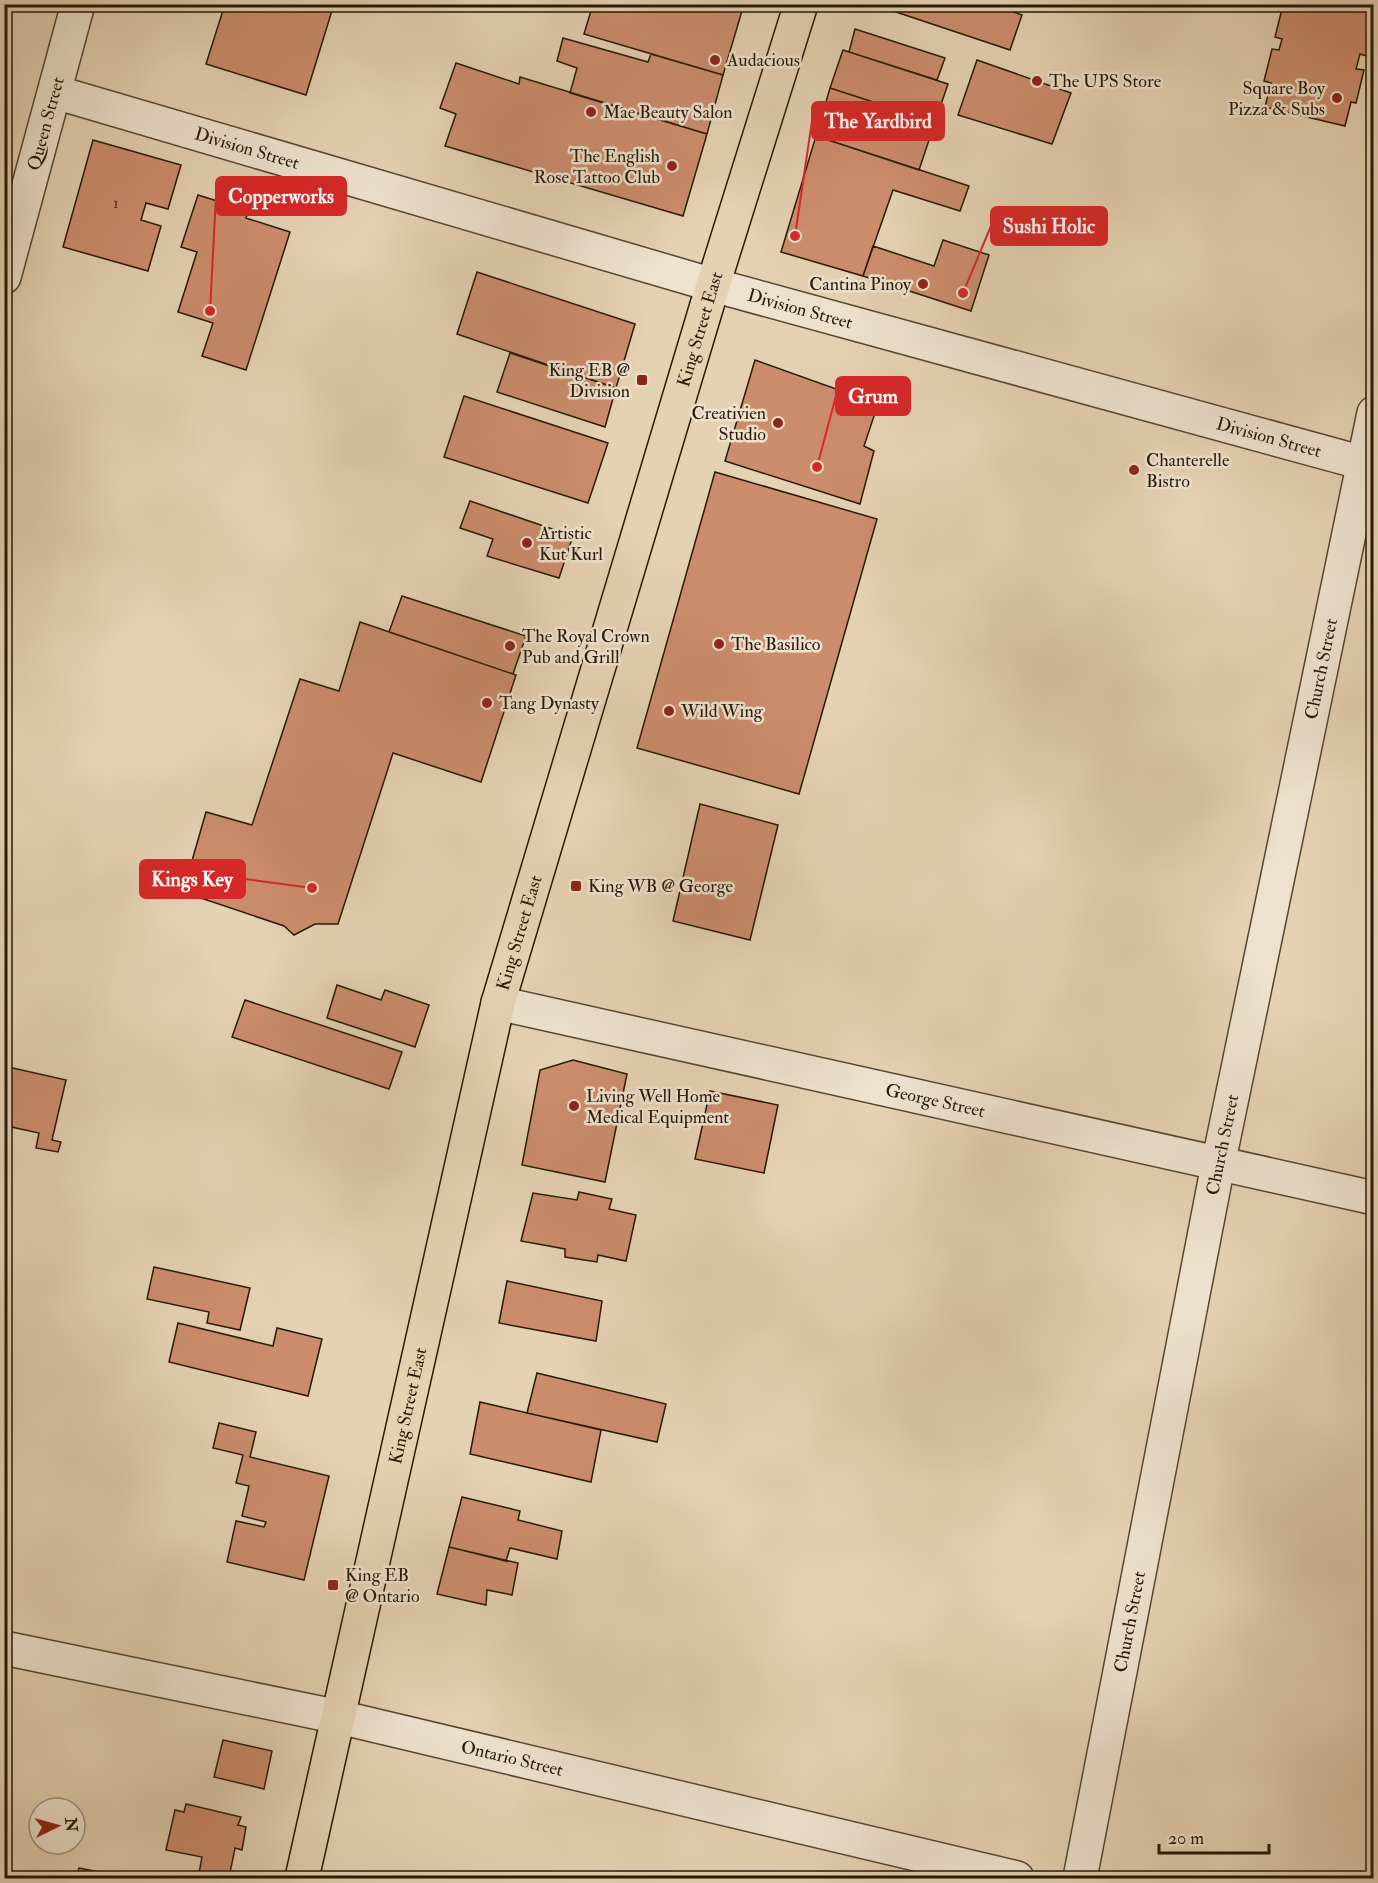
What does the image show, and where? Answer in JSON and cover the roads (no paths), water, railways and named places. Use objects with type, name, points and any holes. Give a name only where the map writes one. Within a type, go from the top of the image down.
[{"type":"main road","name":"King Street East","points":[[302,1878],[498,1003],[713,285],[801,4]]},
{"type":"street","name":"Queen Street","points":[[4,277],[78,4]]},
{"type":"street","name":"Division Street","points":[[55,92],[713,285],[1368,464]]},
{"type":"street","name":"Church Street","points":[[1080,1878],[1218,1165],[1368,464],[1374,413]]},
{"type":"street","name":"George Street","points":[[498,1003],[1374,1198]]},
{"type":"street","name":"Ontario Street","points":[[4,1648],[339,1717],[1017,1878]]},
{"type":"place","name":"Audacious","points":[[715,60]]},
{"type":"place","name":"The UPS Store","points":[[1037,81]]},
{"type":"place","name":"Square Boy Pizza & Subs","points":[[1337,98]]},
{"type":"place","name":"Mae Beauty Salon","points":[[591,112]]},
{"type":"place","name":"The English Rose Tattoo Club","points":[[672,166]]},
{"type":"place","name":"The Yardbird","points":[[795,236]]},
{"type":"place","name":"Cantina Pinoy","points":[[923,284]]},
{"type":"place","name":"Sushi Holic","points":[[963,293]]},
{"type":"place","name":"Copperworks","points":[[210,311]]},
{"type":"place","name":"King EB @ Division","points":[[642,380]]},
{"type":"place","name":"Creativien Studio","points":[[778,423]]},
{"type":"place","name":"Grum","points":[[817,467]]},
{"type":"place","name":"Chanterelle Bistro","points":[[1134,470]]},
{"type":"place","name":"Artistic Kut Kurl","points":[[527,543]]},
{"type":"place","name":"The Basilico","points":[[719,644]]},
{"type":"place","name":"The Royal Crown Pub and Grill","points":[[510,646]]},
{"type":"place","name":"Tang Dynasty","points":[[487,703]]},
{"type":"place","name":"Wild Wing","points":[[669,711]]},
{"type":"place","name":"King WB @ George","points":[[576,886]]},
{"type":"place","name":"Kings Key","points":[[312,888]]},
{"type":"place","name":"Living Well Home Medical Equipment","points":[[574,1106]]},
{"type":"place","name":"King EB @ Ontario","points":[[333,1585]]}]
